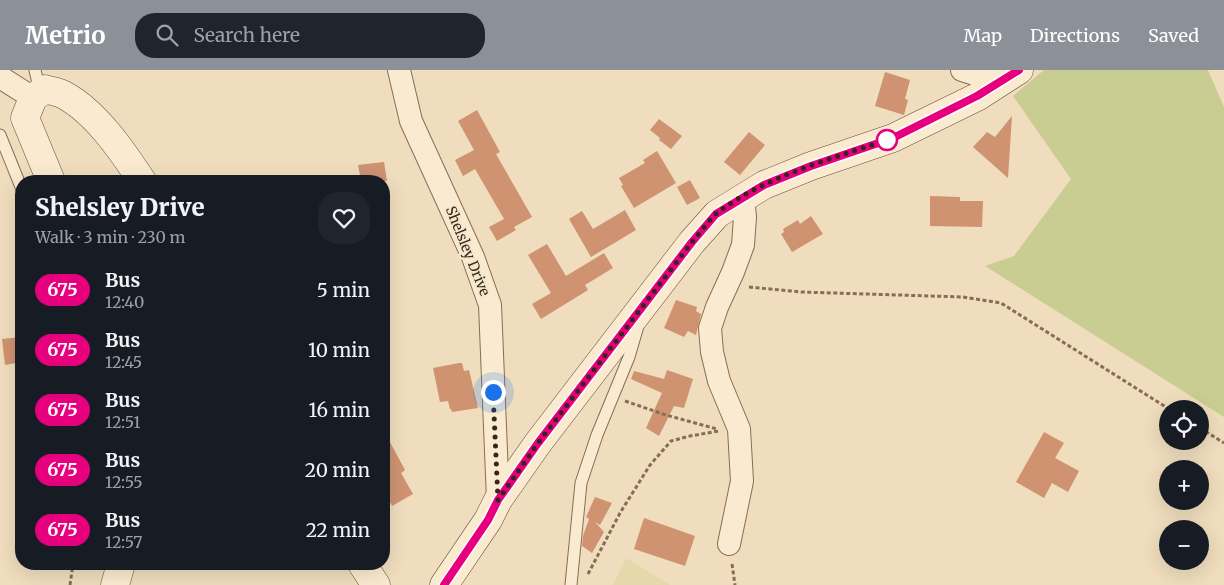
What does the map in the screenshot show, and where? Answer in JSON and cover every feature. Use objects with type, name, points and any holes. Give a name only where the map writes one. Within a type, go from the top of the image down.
[{"type":"main road","points":[[444,585],[488,520],[498,500],[538,443],[692,242],[716,214],[764,185],[811,166],[893,138],[977,96],[1009,76]]},
{"type":"main road","points":[[49,175],[25,118],[36,87],[62,93],[78,104],[97,122],[138,175]]},
{"type":"main road","points":[[115,585],[119,570]]},
{"type":"main road","points":[[366,570],[376,585]]},
{"type":"street","name":"Shelsley Drive","points":[[399,70],[411,121],[473,257],[490,305],[498,500]]},
{"type":"street","points":[[962,70],[1009,76]]},
{"type":"street","points":[[0,77],[36,87]]},
{"type":"street","points":[[729,544],[742,482],[739,429],[719,381],[712,352],[710,328],[743,245],[745,217],[743,197]]},
{"type":"lane","points":[[0,135],[16,175]]},
{"type":"lane","points":[[571,585],[581,483],[597,435],[630,357],[644,305]]},
{"type":"path","points":[[727,285],[801,292],[963,297],[1001,303],[1159,403]]},
{"type":"path","points":[[585,579],[620,513],[650,465],[671,442],[722,430],[666,415],[613,397]]},
{"type":"path","points":[[1209,434],[1224,443]]},
{"type":"path","points":[[70,585],[72,570]]},
{"type":"shaded area","points":[[626,558],[670,585],[613,585]]},
{"type":"green space","points":[[1044,70],[1208,70],[1224,107],[1224,417],[1209,408],[1209,400],[1197,400],[985,266],[1014,256],[1071,179],[1013,96]]},
{"type":"building","points":[[885,72],[910,80],[905,99],[908,100],[904,115],[875,106]]},
{"type":"building","points":[[477,110],[500,152],[496,154],[532,217],[514,227],[516,230],[497,241],[489,227],[504,219],[475,169],[463,176],[455,160],[474,150],[458,121]]},
{"type":"building","points":[[1012,116],[1008,178],[973,147],[987,132],[995,137]]},
{"type":"building","points":[[659,119],[682,136],[671,149],[650,130]]},
{"type":"building","points":[[749,132],[765,145],[740,175],[724,162]]},
{"type":"building","points":[[657,151],[676,183],[634,208],[621,186],[623,185],[619,178],[645,163],[643,160]]},
{"type":"building","points":[[384,162],[386,175],[360,175],[358,165]]},
{"type":"building","points":[[690,180],[700,198],[687,205],[677,187]]},
{"type":"building","points":[[930,196],[960,197],[960,201],[983,201],[982,227],[930,226]]},
{"type":"building","points":[[625,210],[636,230],[591,257],[569,219],[582,211],[593,229]]},
{"type":"building","points":[[811,216],[823,234],[792,252],[781,234],[784,232],[783,229],[798,220],[800,224]]},
{"type":"building","points":[[547,244],[566,276],[604,253],[613,268],[585,285],[588,290],[541,319],[532,304],[551,293],[528,255]]},
{"type":"building","points":[[676,300],[697,307],[696,311],[701,314],[696,335],[688,331],[684,337],[664,328]]},
{"type":"building","points":[[15,338],[15,363],[5,365],[2,339]]},
{"type":"building","points":[[462,363],[464,371],[469,370],[478,408],[452,412],[448,401],[440,402],[433,368]]},
{"type":"building","points":[[667,370],[693,379],[684,408],[674,406],[659,436],[646,428],[662,393],[631,379],[634,371],[664,379]]},
{"type":"building","points":[[1044,432],[1064,443],[1055,458],[1079,471],[1068,492],[1052,483],[1044,498],[1016,482]]},
{"type":"building","points":[[390,442],[405,470],[401,473],[413,494],[392,506],[390,502]]},
{"type":"building","points":[[595,497],[612,503],[600,525],[595,522],[604,532],[592,553],[582,546],[583,536],[589,519],[586,517]]},
{"type":"building","points":[[644,518],[695,536],[685,566],[634,549]]},
{"type":"bus line","name":"675","points":[[444,585],[464,558],[498,500],[538,443],[692,242],[716,214],[764,185],[811,166],[893,138],[977,96],[1019,70]]},
{"type":"route","points":[[493,392],[498,500],[538,443],[692,242],[716,214],[764,185],[811,166],[893,138],[887,140]]}]
